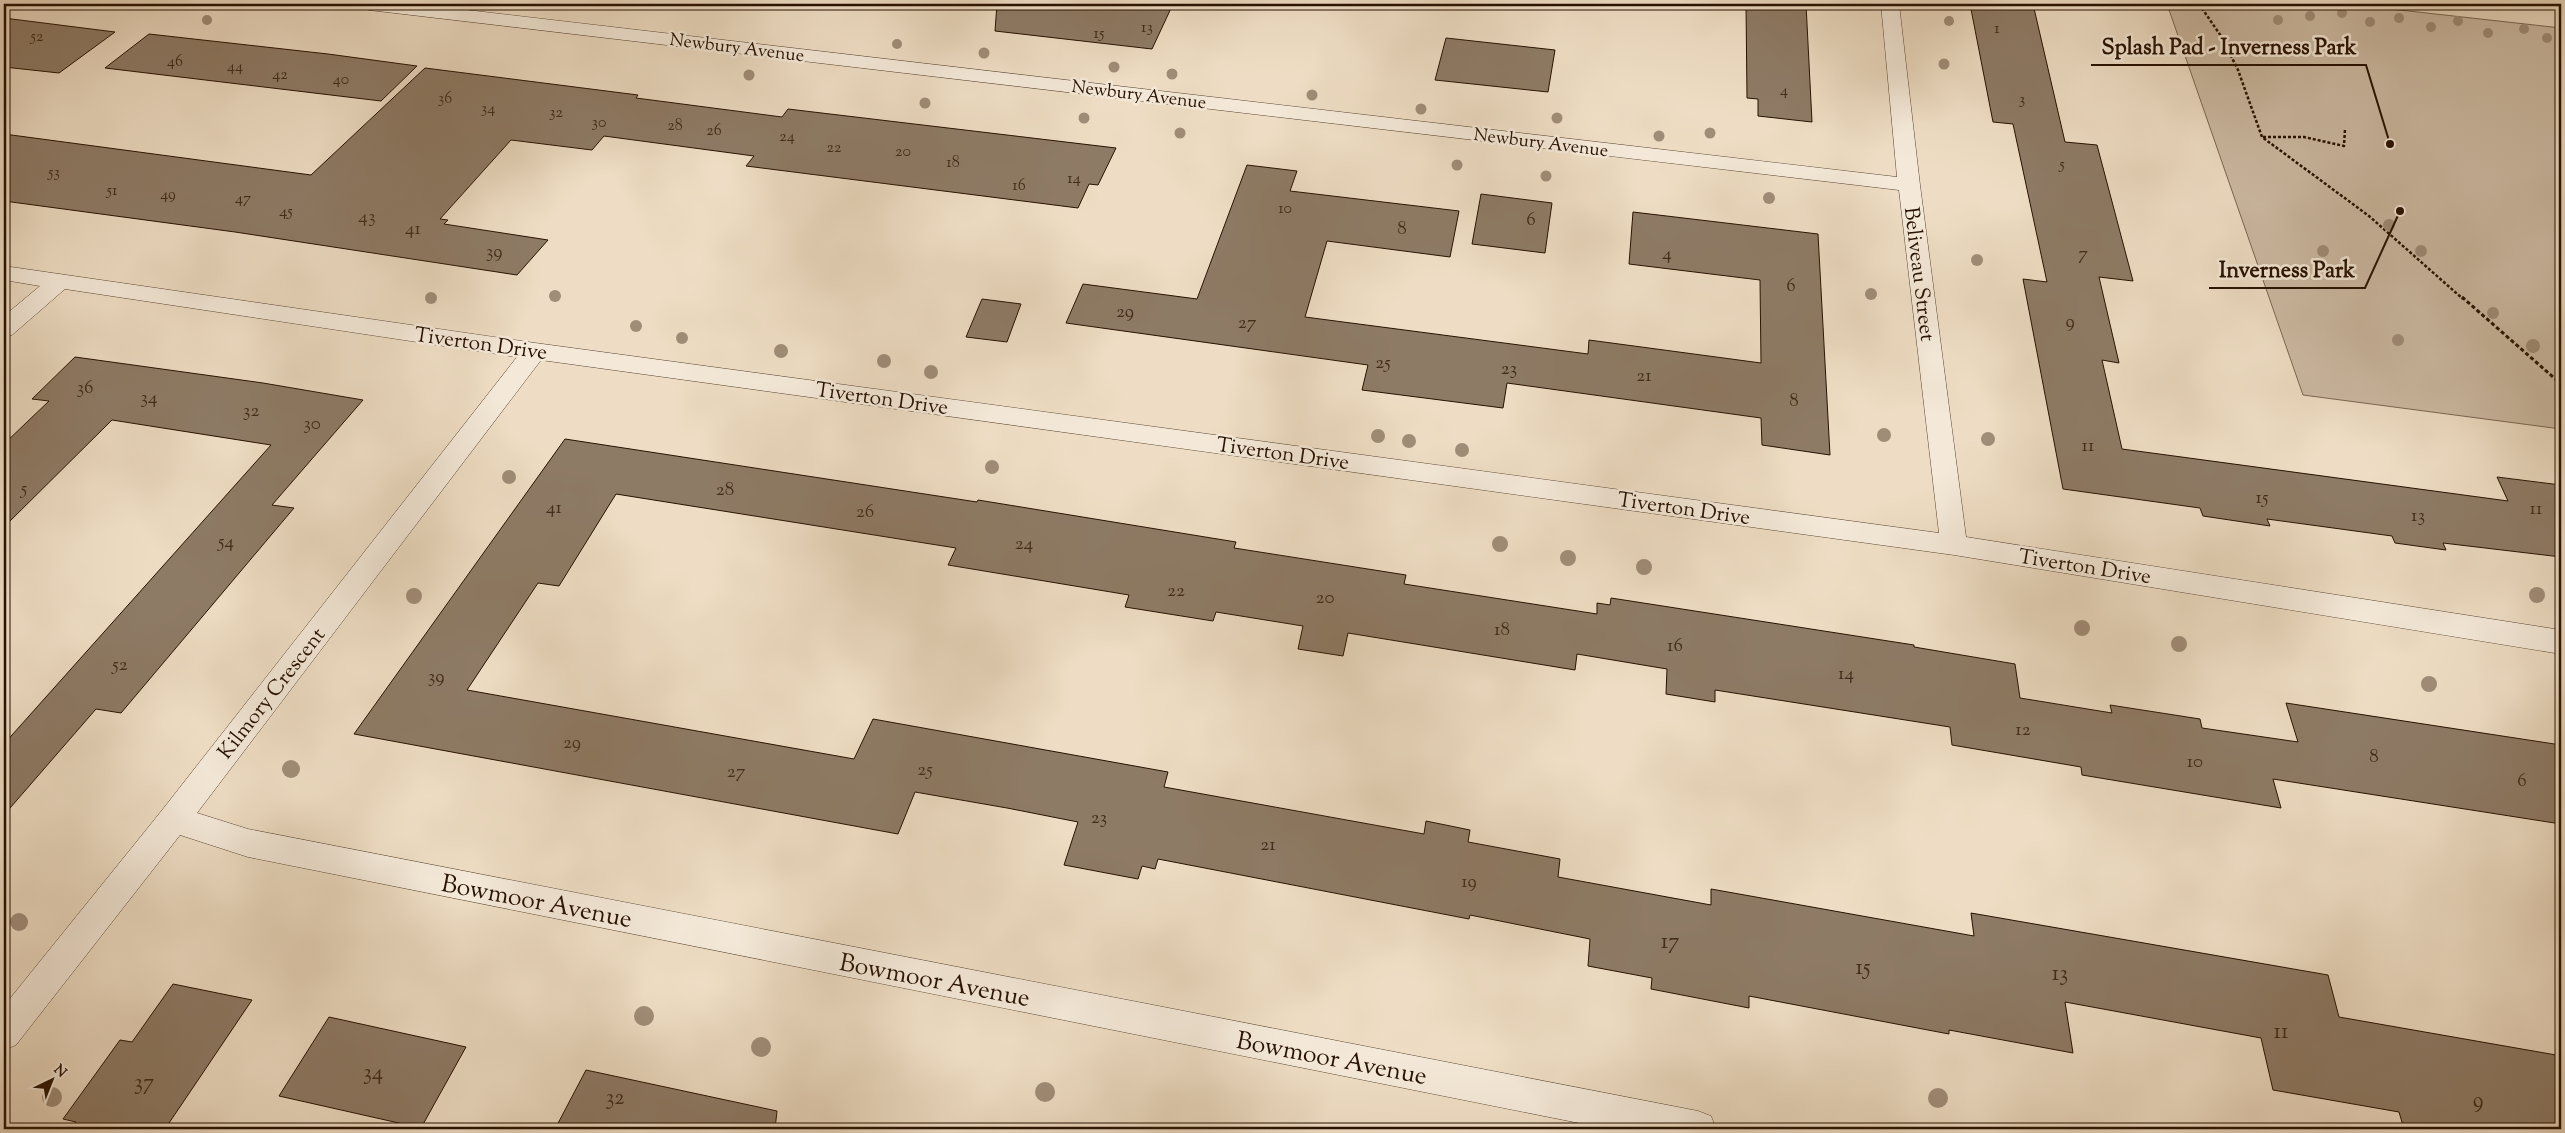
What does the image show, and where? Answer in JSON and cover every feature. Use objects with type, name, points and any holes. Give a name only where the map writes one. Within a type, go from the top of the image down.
[{"type":"street","name":"Newbury Avenue","points":[[369,4],[1909,185]]},
{"type":"street","name":"Beliveau Street","points":[[1890,4],[1909,185],[1954,544]]},
{"type":"street","name":"Tiverton Drive","points":[[4,273],[535,351],[1954,544],[2561,642]]},
{"type":"street","points":[[4,329],[60,281]]},
{"type":"street","name":"Kilmory Crescent","points":[[4,1033],[174,818],[535,351]]},
{"type":"street","name":"Bowmoor Avenue","points":[[174,818],[248,844],[1698,1129]]},
{"type":"path","points":[[2199,4],[2221,36],[2238,70],[2262,137],[2368,216],[2561,384]]},
{"type":"path","points":[[2262,137],[2285,135],[2318,139],[2344,146],[2344,129]]},
{"type":"shaded area","points":[[2167,4],[2346,4],[2561,28],[2561,429],[2303,395]]},
{"type":"building","points":[[997,4],[1173,4],[1152,49],[995,31]]},
{"type":"building","points":[[1746,4],[1806,4],[1812,122],[1758,116],[1758,99],[1747,98]]},
{"type":"building","points":[[1970,4],[2033,4],[2065,142],[2097,145],[2133,281],[2099,277],[2119,363],[2102,360],[2122,449],[2508,501],[2497,477],[2561,485],[2561,557],[2443,543],[2446,550],[2395,543],[2392,536],[2267,519],[2270,526],[2203,516],[2200,508],[2063,489],[2023,279],[2047,282],[2013,124],[1993,122]]},
{"type":"building","points":[[4,18],[115,32],[59,73],[4,67]]},
{"type":"building","points":[[149,34],[417,66],[381,101],[105,68]]},
{"type":"building","points":[[1446,38],[1555,50],[1548,92],[1435,80]]},
{"type":"building","points":[[425,68],[638,95],[636,98],[782,117],[788,109],[1116,148],[1098,185],[1089,184],[1078,208],[746,166],[754,156],[604,136],[592,150],[511,140],[440,219],[448,220],[444,224],[548,240],[517,275],[235,232],[4,201],[4,134],[311,175]]},
{"type":"building","points":[[1247,165],[1297,171],[1290,191],[1459,211],[1450,257],[1327,241],[1305,317],[1588,354],[1589,340],[1761,363],[1760,280],[1629,264],[1633,212],[1818,234],[1830,455],[1762,445],[1761,418],[1507,383],[1503,408],[1362,390],[1368,365],[1066,323],[1083,284],[1197,299]]},
{"type":"building","points":[[1481,194],[1552,203],[1545,253],[1472,244]]},
{"type":"building","points":[[982,299],[1021,304],[1007,342],[966,337]]},
{"type":"building","points":[[75,357],[263,383],[363,400],[272,505],[294,508],[121,713],[96,709],[4,815],[4,744],[271,445],[112,420],[4,527],[4,444],[49,401],[32,399]]},
{"type":"building","points":[[565,439],[977,502],[978,500],[1236,542],[1234,548],[1406,575],[1404,584],[1597,614],[1597,603],[1610,605],[1611,598],[1914,645],[1914,647],[2015,664],[2020,698],[2112,713],[2110,705],[2200,719],[2202,728],[2298,742],[2286,703],[2561,745],[2561,824],[2273,779],[2281,808],[2082,775],[2081,767],[1952,745],[1950,727],[1715,690],[1715,702],[1666,694],[1667,669],[1577,654],[1575,670],[1348,633],[1343,656],[1298,649],[1303,626],[1216,612],[1213,621],[1125,607],[1129,595],[948,565],[956,548],[616,494],[559,586],[538,583],[467,690],[854,759],[873,719],[1168,772],[1164,787],[1424,834],[1426,821],[1470,830],[1468,842],[1560,859],[1558,877],[1711,905],[1711,889],[1974,936],[1971,913],[2328,975],[2339,1017],[2556,1055],[2561,1069],[2561,1129],[2404,1129],[2399,1112],[2273,1090],[2261,1038],[2065,1002],[2073,1053],[1949,1030],[1949,1034],[1749,996],[1749,1008],[1651,989],[1652,978],[1588,966],[1590,939],[1470,915],[1469,919],[1158,859],[1155,869],[1142,866],[1138,879],[1064,865],[1078,822],[1007,808],[915,792],[898,834],[354,734]]},
{"type":"building","points":[[173,984],[252,1000],[165,1129],[71,1129],[76,1122],[63,1119],[120,1040],[132,1042]]},
{"type":"building","points":[[329,1017],[466,1047],[421,1128],[279,1096]]},
{"type":"building","points":[[586,1070],[777,1111],[775,1129],[555,1129]]},
{"type":"place","name":"Splash Pad - Inverness Park","points":[[2390,144]]},
{"type":"place","name":"Inverness Park","points":[[2400,211]]}]
